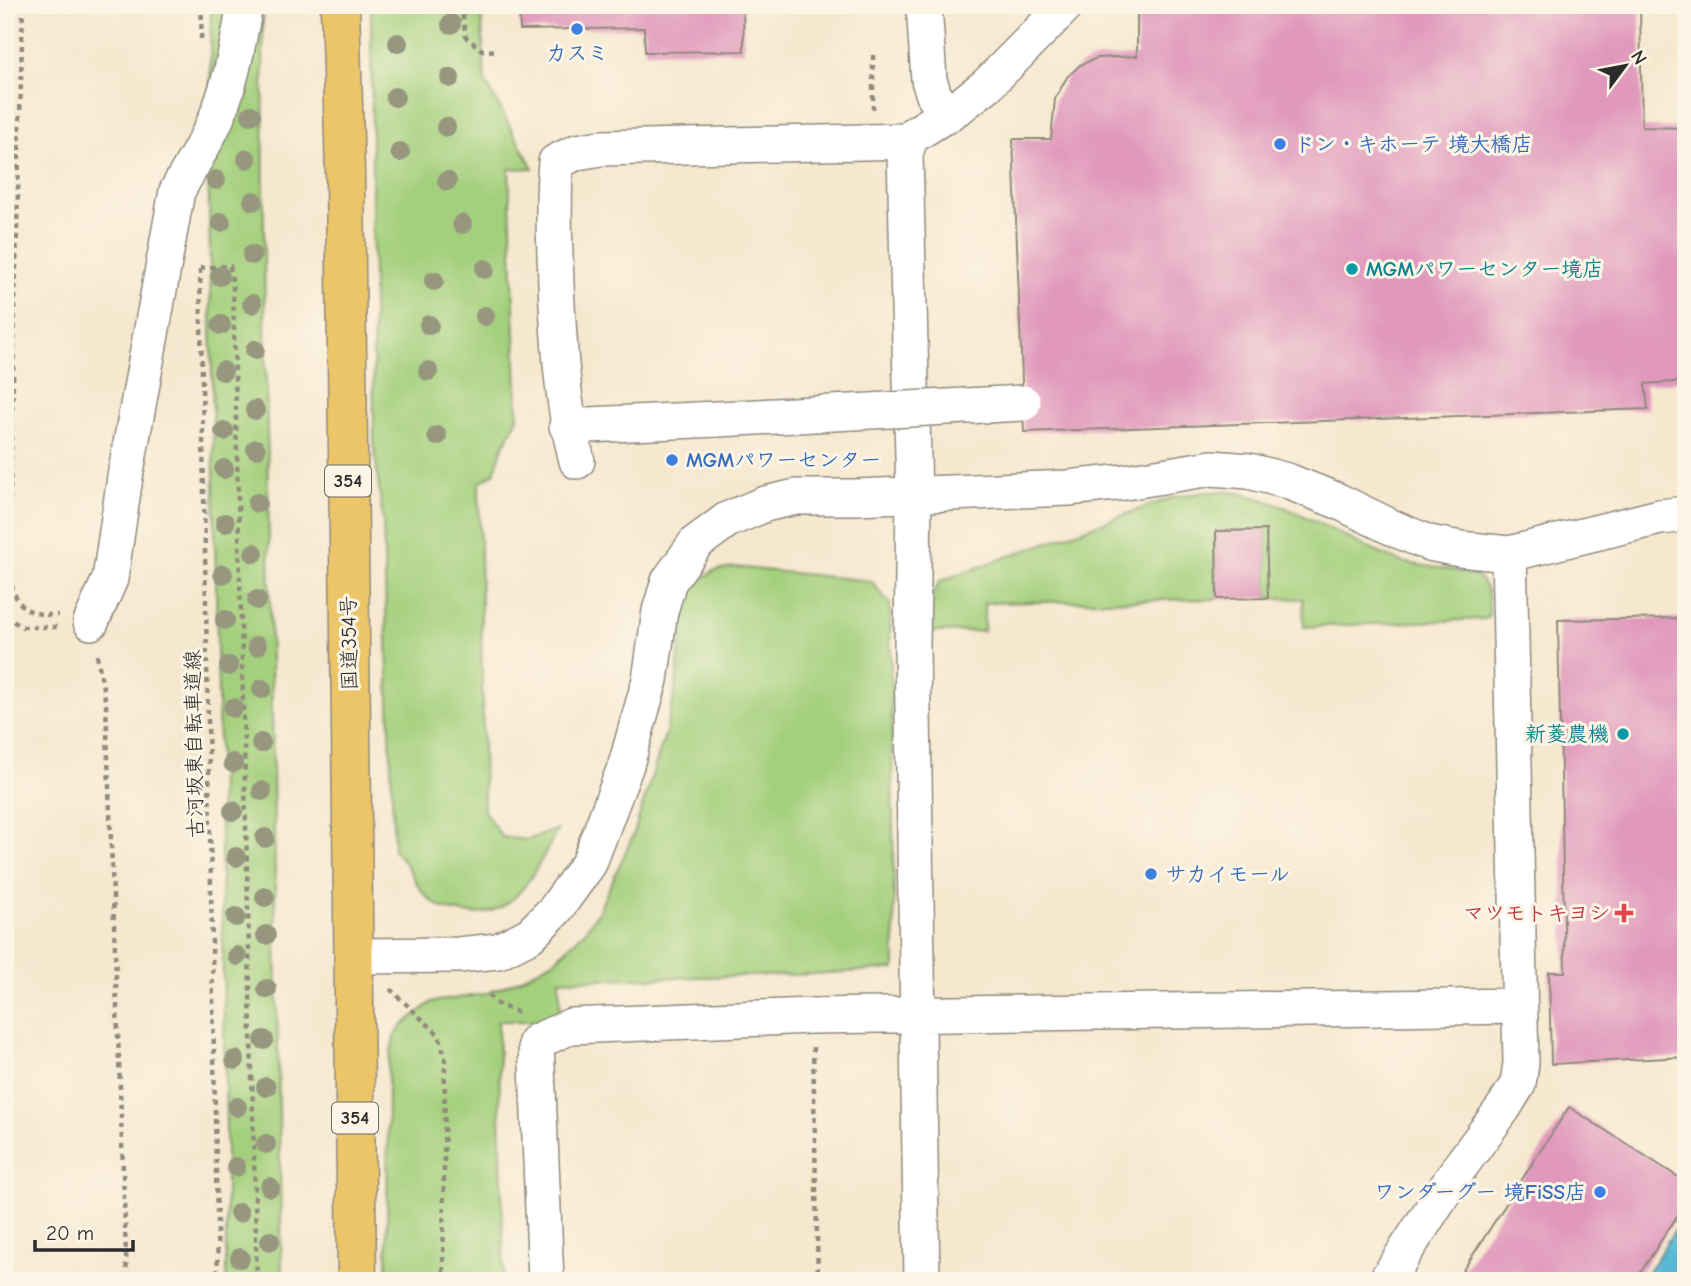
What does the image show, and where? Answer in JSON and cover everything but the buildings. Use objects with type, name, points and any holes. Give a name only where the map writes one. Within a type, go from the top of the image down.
[{"type":"highway","name":"国道354号","points":[[340,5],[345,173],[357,1281]]},
{"type":"street","points":[[78,617],[110,579],[125,477],[177,191],[223,102],[239,41],[245,5]]},
{"type":"street","points":[[924,5],[929,80],[946,116]]},
{"type":"street","points":[[922,1281],[912,648],[914,495],[904,167],[909,141],[915,134],[946,116],[987,85],[1066,5]]},
{"type":"street","points":[[577,461],[568,426],[561,363],[554,222],[556,162],[577,152],[601,148],[909,141]]},
{"type":"street","points":[[568,426],[1023,403]]},
{"type":"street","points":[[353,956],[458,955],[498,951],[530,935],[555,910],[589,863],[626,765],[650,680],[660,611],[668,581],[696,543],[727,520],[765,504],[796,497],[1068,488],[1212,468],[1249,471],[1287,481],[1429,542],[1469,551],[1509,554],[1660,517],[1686,514]]},
{"type":"street","points":[[1386,1281],[1518,1084],[1521,1063],[1509,554]]},
{"type":"street","points":[[546,1281],[536,1042],[570,1026],[789,1017],[1519,1006]]},
{"type":"path","points":[[23,5],[8,565],[13,596],[18,602],[36,614],[78,617]]},
{"type":"path","points":[[461,5],[466,37],[482,50],[498,51]]},
{"type":"path","points":[[873,55],[874,120]]},
{"type":"path","name":"古河坂東自転車道線","points":[[200,256],[218,1281]]},
{"type":"path","points":[[200,268],[230,266],[233,288],[257,1281]]},
{"type":"path","points":[[5,616],[22,628],[56,628],[78,617]]},
{"type":"path","points":[[78,617],[106,704],[127,1281]]},
{"type":"path","points":[[353,956],[439,1035],[445,1057],[443,1281]]},
{"type":"path","points":[[489,995],[495,1003],[529,1018]]},
{"type":"path","points":[[813,1046],[818,1281]]},
{"type":"green space","points":[[211,5],[227,5],[210,98]]},
{"type":"green space","points":[[371,5],[481,5],[485,81],[533,168],[509,169],[518,418],[503,447],[494,473],[479,483],[484,811],[502,837],[527,840],[558,829],[523,889],[498,909],[482,913],[464,913],[436,904],[421,890],[405,863],[394,851],[383,522],[374,446]]},
{"type":"green space","points":[[263,15],[264,258],[282,1281],[226,1281],[226,1128],[208,157],[243,99]]},
{"type":"green space","points":[[1205,492],[1233,492],[1258,498],[1279,505],[1399,561],[1471,574],[1487,589],[1489,615],[1485,619],[1304,627],[1303,599],[1268,598],[1266,531],[1216,532],[1217,599],[984,603],[984,631],[932,632],[930,598],[940,581],[1174,497]]},
{"type":"green space","points":[[734,567],[871,581],[890,604],[895,969],[795,975],[559,980],[561,1021],[498,1021],[504,1281],[387,1281],[388,1066],[394,1037],[404,1024],[432,1002],[485,994],[516,981],[554,961],[584,932],[598,912],[633,836],[665,735],[676,688],[684,605],[697,583],[713,571]]},
{"type":"water","points":[[1686,1213],[1686,1281],[1642,1281]]},
{"type":"place","name":"カスミ","points":[[577,29]]},
{"type":"place","name":"ドン・キホーテ 境大橋店","points":[[1280,144]]},
{"type":"place","name":"MGMパワーセンター境店","points":[[1352,269]]},
{"type":"place","name":"MGMパワーセンター","points":[[672,460]]},
{"type":"place","name":"新菱農機","points":[[1623,734]]},
{"type":"place","name":"サカイモール","points":[[1151,874]]},
{"type":"place","name":"マツモトキヨシ","points":[[1624,913]]},
{"type":"place","name":"ワンダーグー 境FiSS店","points":[[1600,1192]]}]
